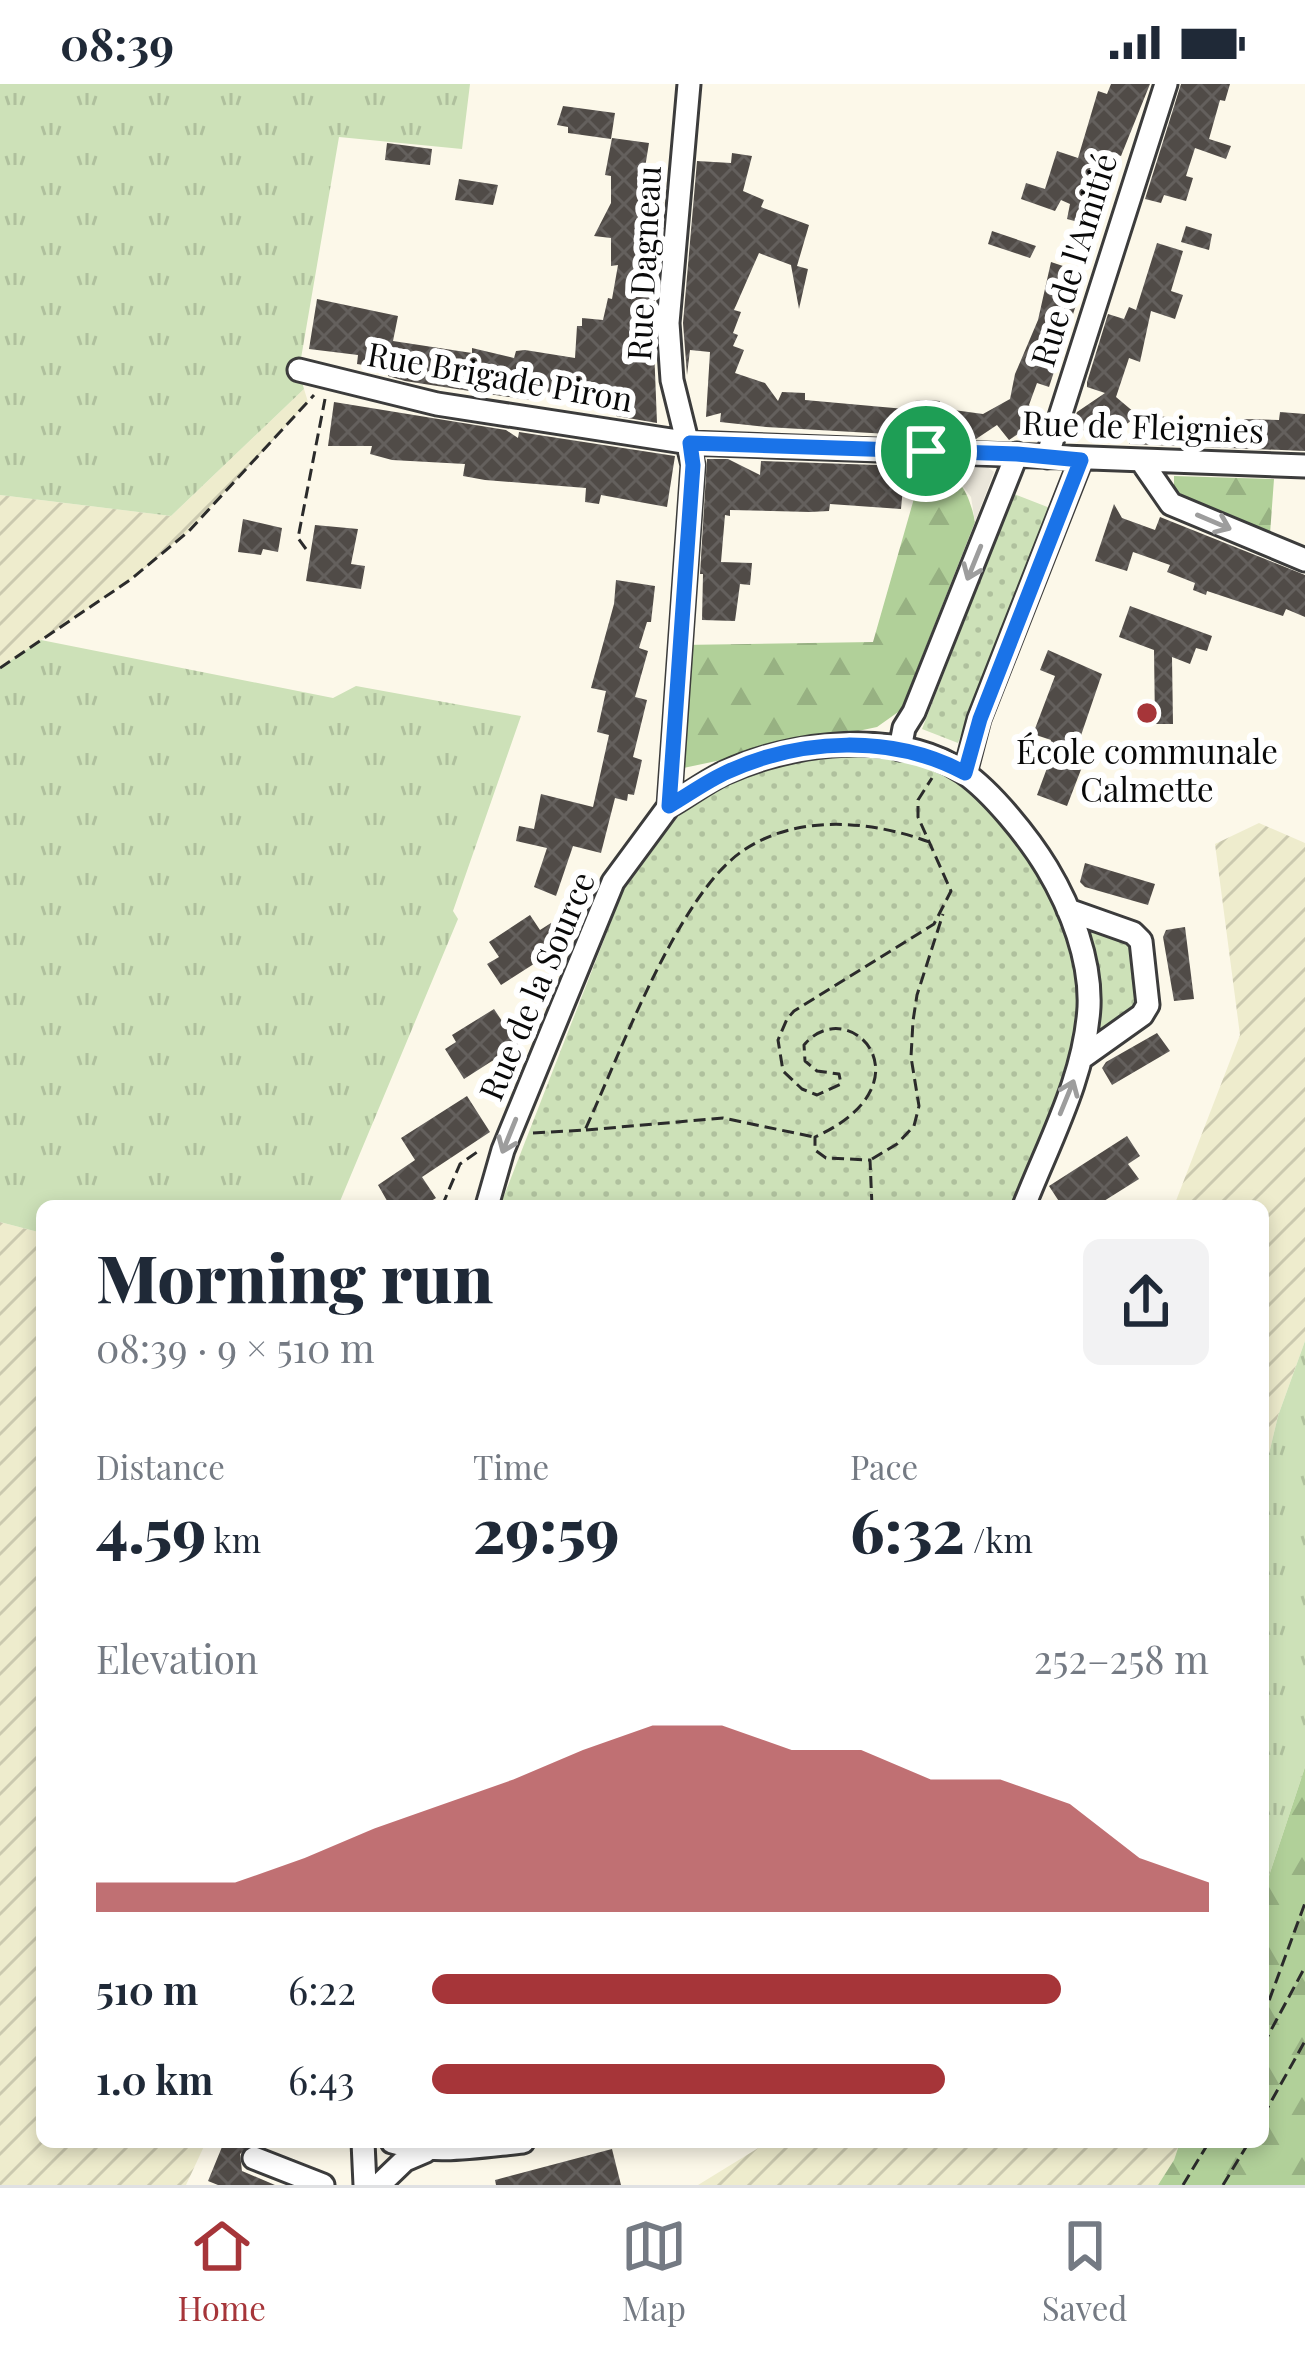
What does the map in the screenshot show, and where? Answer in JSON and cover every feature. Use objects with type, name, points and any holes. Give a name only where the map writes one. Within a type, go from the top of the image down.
[{"type":"street","name":"Rue Dagneau","points":[[689,84],[668,323],[672,380],[690,443]]},
{"type":"street","name":"Rue de l'Amitié","points":[[1047,457],[1166,84]]},
{"type":"street","name":"Rue Brigade Piron","points":[[299,370],[437,404],[690,443]]},
{"type":"street","name":"Rue de Fleignies","points":[[690,443],[1305,466]]},
{"type":"street","points":[[669,806],[693,465],[690,443]]},
{"type":"street","points":[[900,749],[904,728],[1017,454]]},
{"type":"street","points":[[965,773],[980,719],[1081,460]]},
{"type":"street","points":[[1142,461],[1172,505],[1305,560]]},
{"type":"street","points":[[669,806],[722,774],[775,755],[838,746],[900,749],[965,773],[1034,845],[1080,942],[1089,1002],[1083,1058],[1026,1200]]},
{"type":"street","name":"Rue de la Source","points":[[488,1200],[501,1137],[614,882],[669,806]]},
{"type":"street","points":[[1068,910],[1132,933],[1141,941],[1148,1005],[1142,1015],[1083,1058]]},
{"type":"street","points":[[363,2148],[365,2185]]},
{"type":"street","points":[[379,2185],[405,2160],[439,2148]]},
{"type":"street","points":[[254,2158],[323,2185]]},
{"type":"path","points":[[306,549],[298,538],[328,380]]},
{"type":"path","points":[[0,668],[130,580],[189,531],[328,380]]},
{"type":"path","points":[[815,1137],[815,1150],[826,1158],[870,1160],[897,1144],[914,1126],[920,1106],[911,1057],[916,995],[952,891],[918,817],[918,800],[942,761]]},
{"type":"path","points":[[584,1130],[692,906],[744,850],[815,826],[865,824],[933,844]]},
{"type":"path","points":[[445,1200],[460,1164],[501,1137],[723,1118],[815,1137],[859,1111],[875,1088],[875,1066],[862,1039],[851,1030],[819,1031],[804,1045],[805,1061],[817,1071],[838,1074],[841,1084],[828,1092],[810,1094],[783,1071],[778,1053],[782,1027],[794,1010],[934,924],[946,907]]},
{"type":"path","points":[[870,1160],[872,1200]]},
{"type":"path","points":[[1269,2001],[1305,1903]]},
{"type":"path","points":[[1269,2033],[1305,1967]]},
{"type":"path","points":[[1269,2105],[1305,2041]]},
{"type":"path","points":[[1183,2185],[1205,2148]]},
{"type":"path","points":[[1223,2185],[1245,2148]]},
{"type":"shaded area","points":[[304,389],[308,402],[189,531],[130,580],[0,668],[0,495],[171,516]]},
{"type":"shaded area","points":[[925,461],[986,466],[994,472],[975,522],[971,497],[962,485],[941,467],[923,467]]},
{"type":"shaded area","points":[[1259,823],[1305,843],[1305,1341],[1269,1454],[1269,1200],[1176,1200],[1240,1035],[1215,844]]},
{"type":"shaded area","points":[[0,1222],[36,1231],[36,2148],[203,2148],[186,2185],[0,2185]]},
{"type":"shaded area","points":[[758,2148],[1178,2148],[1158,2185],[698,2185]]},
{"type":"green space","points":[[0,84],[470,84],[462,149],[339,137],[299,370],[304,389],[171,516],[0,495]]},
{"type":"green space","points":[[934,465],[962,487],[975,522],[901,710],[877,727],[674,770],[681,645],[873,642],[923,467]]},
{"type":"green space","points":[[1174,476],[1274,479],[1270,534],[1174,495]]},
{"type":"green space","points":[[1014,494],[1050,508],[958,743],[922,729]]},
{"type":"green space","points":[[41,640],[333,698],[356,686],[521,716],[453,911],[458,919],[341,1200],[36,1200],[36,1231],[0,1222],[0,668]]},
{"type":"green space","points":[[874,745],[965,773],[1068,910],[1133,933],[1148,1005],[1083,1058],[1026,1200],[502,1200],[623,891],[697,790],[722,774]]},
{"type":"green space","points":[[1305,1341],[1305,1767],[1269,1876],[1269,1454]]},
{"type":"green space","points":[[1305,1767],[1305,2185],[1158,2185],[1178,2148],[1269,2148],[1269,1876]]},
{"type":"building","points":[[1111,84],[1150,84],[1121,156],[1107,152],[1082,223],[1067,219],[1070,204],[1061,200],[1055,211],[1021,199],[1026,183],[1045,189],[1057,151],[1078,158],[1098,91],[1107,94]]},
{"type":"building","points":[[1181,84],[1230,84],[1225,101],[1220,100],[1209,139],[1231,146],[1226,159],[1195,148],[1186,176],[1193,178],[1186,201],[1164,195],[1161,203],[1145,199]]},
{"type":"building","points":[[563,106],[615,113],[611,139],[568,133],[568,127],[557,125]]},
{"type":"building","points":[[612,138],[649,143],[643,180],[665,183],[653,322],[657,423],[616,416],[610,412],[612,395],[585,389],[565,387],[564,395],[538,391],[537,400],[522,399],[405,381],[388,376],[389,369],[357,364],[358,355],[309,349],[317,299],[398,316],[393,341],[472,353],[472,348],[514,358],[516,351],[525,350],[575,358],[577,326],[582,326],[582,318],[603,320],[618,265],[611,266],[611,238],[594,236],[611,203],[611,176],[605,175]]},
{"type":"building","points":[[387,143],[432,149],[430,165],[385,160]]},
{"type":"building","points":[[732,153],[752,156],[743,191],[764,200],[761,207],[809,225],[797,266],[808,269],[799,309],[791,265],[759,253],[734,310],[741,312],[733,346],[744,350],[735,373],[765,383],[778,401],[782,392],[805,393],[805,400],[905,409],[926,400],[940,401],[939,408],[983,414],[1010,399],[1015,374],[1038,320],[1051,262],[1069,268],[1060,297],[1077,302],[1049,387],[1037,383],[1029,405],[1039,420],[1009,440],[997,425],[976,439],[766,427],[720,422],[721,413],[706,417],[710,352],[690,350],[687,375],[683,323],[697,161],[731,163]]},
{"type":"building","points":[[459,179],[498,185],[493,205],[455,200]]},
{"type":"building","points":[[1186,226],[1212,234],[1209,250],[1181,242]]},
{"type":"building","points":[[992,231],[1036,246],[1030,258],[988,244]]},
{"type":"building","points":[[1157,243],[1183,251],[1171,291],[1183,295],[1175,319],[1151,311],[1140,362],[1129,358],[1116,397],[1135,413],[1166,417],[1166,421],[1183,425],[1233,427],[1244,419],[1279,420],[1280,412],[1305,414],[1305,451],[1129,444],[1131,421],[1092,443],[1075,418],[1105,393],[1087,387],[1087,382],[1108,314],[1124,319],[1129,307],[1136,310]]},
{"type":"building","points":[[334,402],[506,430],[518,438],[519,432],[675,456],[667,507],[601,495],[599,504],[585,502],[586,488],[485,480],[463,476],[465,464],[392,460],[370,454],[372,446],[328,446]]},
{"type":"building","points":[[707,459],[728,459],[760,475],[761,461],[905,466],[901,509],[830,504],[829,511],[730,510],[730,516],[725,515],[721,562],[752,563],[750,585],[740,584],[735,621],[702,620]]},
{"type":"building","points":[[1114,504],[1122,518],[1155,530],[1160,517],[1305,575],[1305,617],[1286,609],[1283,616],[1207,591],[1206,595],[1193,590],[1195,583],[1167,572],[1170,565],[1133,552],[1127,571],[1095,561]]},
{"type":"building","points":[[243,519],[282,528],[278,552],[238,552]]},
{"type":"building","points":[[315,525],[358,529],[351,564],[365,566],[361,589],[306,581]]},
{"type":"building","points":[[616,580],[655,586],[651,622],[647,622],[639,648],[648,651],[635,697],[647,700],[633,757],[642,760],[634,795],[628,794],[627,801],[615,798],[601,853],[573,846],[556,896],[534,887],[547,848],[516,841],[519,826],[534,829],[541,794],[593,807],[609,735],[597,732],[606,691],[591,688]]},
{"type":"building","points":[[1130,606],[1212,636],[1207,651],[1196,648],[1190,664],[1172,657],[1173,724],[1155,724],[1154,650],[1119,637]]},
{"type":"building","points":[[1048,650],[1102,674],[1076,750],[1087,754],[1067,806],[1037,795],[1053,752],[1048,750],[1051,740],[1033,734],[1055,676],[1040,670]]},
{"type":"building","points":[[1085,863],[1155,884],[1148,905],[1085,887],[1080,882]]},
{"type":"building","points":[[530,915],[540,930],[551,923],[565,944],[501,985],[487,964],[499,957],[489,942]]},
{"type":"building","points":[[1185,927],[1194,999],[1174,1001],[1163,937],[1166,930]]},
{"type":"building","points":[[494,1009],[504,1024],[515,1017],[528,1038],[464,1079],[445,1049],[456,1042],[452,1035]]},
{"type":"building","points":[[1157,1033],[1170,1051],[1112,1085],[1102,1068],[1106,1062]]},
{"type":"building","points":[[467,1096],[490,1132],[422,1177],[436,1198],[433,1200],[387,1200],[378,1185],[415,1160],[401,1138]]},
{"type":"building","points":[[1127,1136],[1140,1156],[1128,1164],[1139,1179],[1106,1200],[1058,1200],[1049,1186]]},
{"type":"building","points":[[222,2148],[246,2148],[240,2154],[242,2171],[275,2185],[218,2185],[208,2181]]},
{"type":"building","points":[[612,2149],[621,2185],[496,2185],[495,2180]]},
{"type":"place","name":"École communale Calmette","points":[[1147,713]]},
{"type":"route","points":[[690,443],[926,451],[1081,460],[980,719],[965,773],[920,753],[838,746],[747,764],[669,806],[693,465],[690,443]]}]
